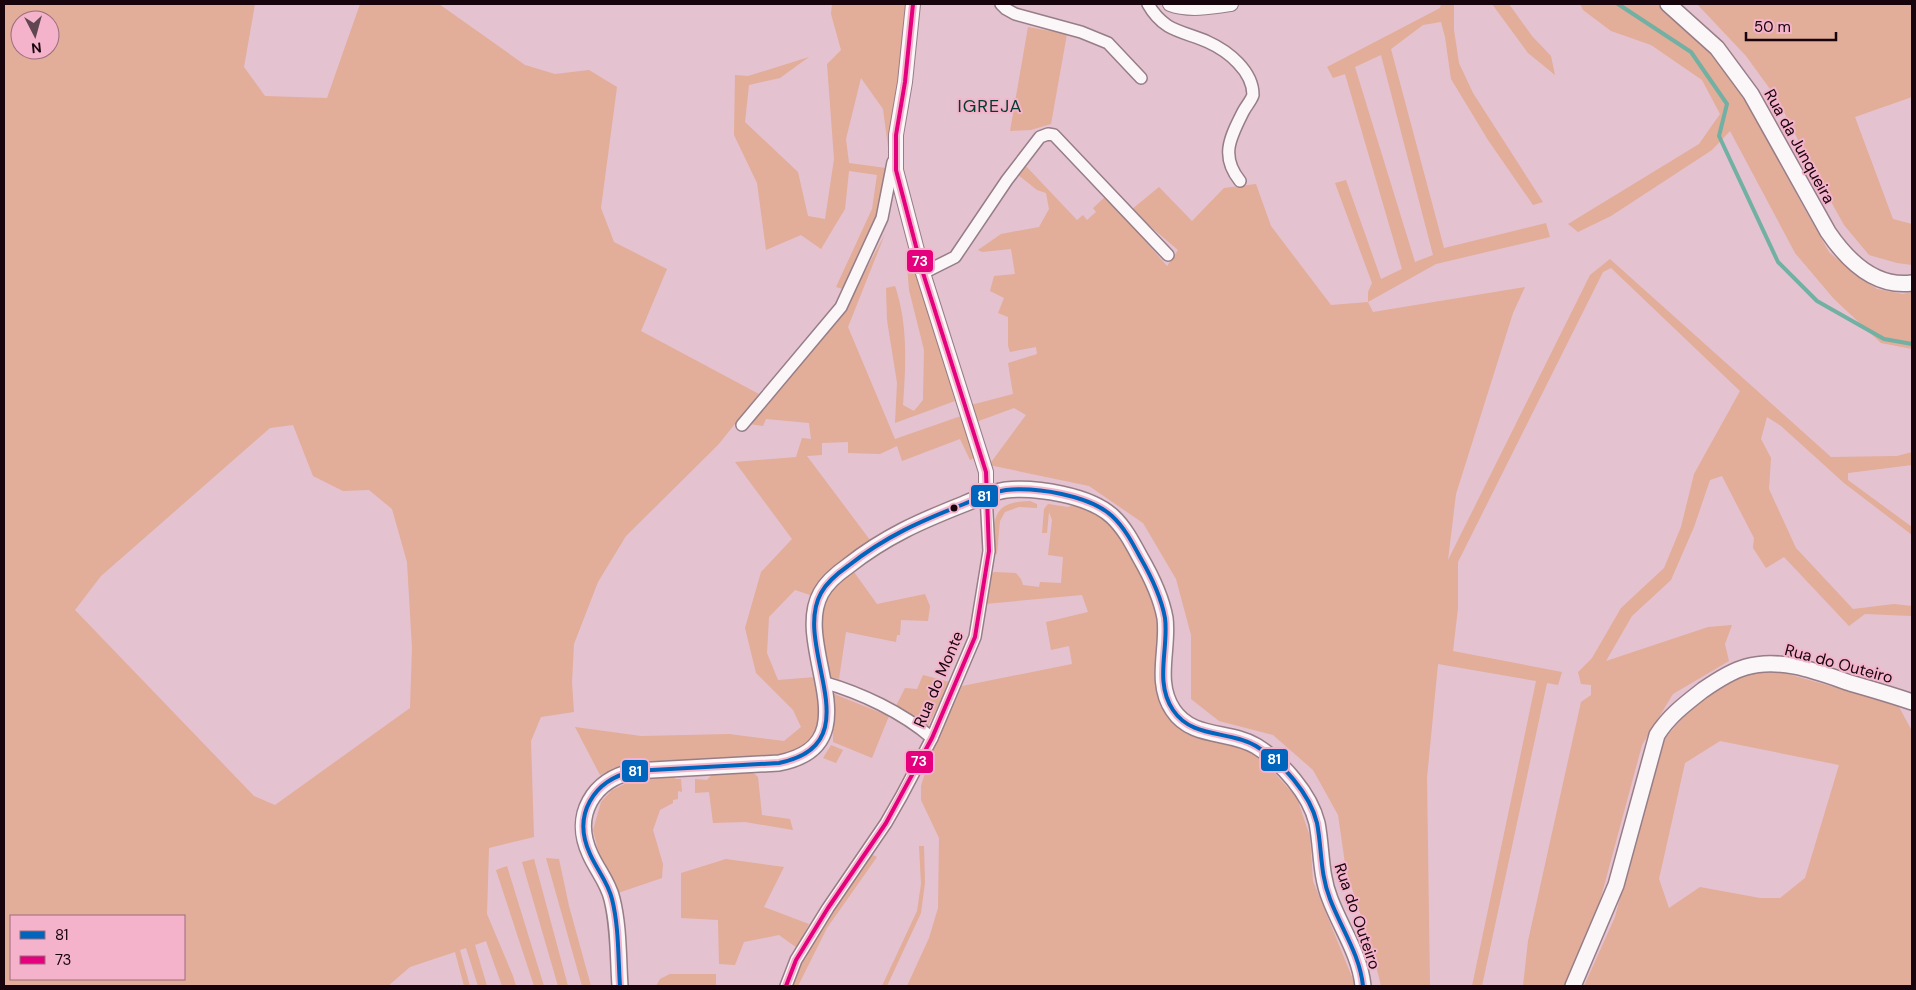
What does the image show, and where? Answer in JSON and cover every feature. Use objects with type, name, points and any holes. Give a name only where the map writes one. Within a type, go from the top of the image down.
[{"type":"main road","name":"Rua da Junqueira","points":[[1668,4],[1716,48],[1751,94],[1828,232],[1843,254],[1867,273],[1884,281],[1912,283]]},
{"type":"main road","name":"Rua do Outeiro","points":[[620,986],[614,906],[605,880],[590,854],[584,833],[585,813],[592,797],[603,784],[623,773],[779,763],[802,756],[816,747],[824,730],[826,719],[814,620],[817,604],[823,589],[842,570],[859,557],[899,531],[986,495],[1009,490],[1025,490],[1070,496],[1101,509],[1111,516],[1125,532],[1145,565],[1162,605],[1166,634],[1163,678],[1165,694],[1169,704],[1179,718],[1192,727],[1245,741],[1257,747],[1276,762],[1303,792],[1312,806],[1316,822],[1325,884],[1357,960],[1363,986]]},
{"type":"main road","name":"Rua do Outeiro","points":[[1573,986],[1616,884],[1657,736],[1664,724],[1686,703],[1710,686],[1746,666],[1768,664],[1813,671],[1912,702]]},
{"type":"street","points":[[913,4],[896,134],[896,170],[923,273],[986,472],[986,495]]},
{"type":"street","points":[[1001,4],[1015,14],[1081,32],[1108,43],[1141,78]]},
{"type":"street","points":[[1148,4],[1159,20],[1168,26],[1210,43],[1224,52],[1240,66],[1250,80],[1253,95],[1237,126],[1228,154],[1230,169],[1240,181]]},
{"type":"street","points":[[1170,4],[1176,6],[1210,7],[1230,4]]},
{"type":"street","points":[[923,273],[955,257],[1007,180],[1040,137],[1048,134],[1054,135],[1168,255]]},
{"type":"street","points":[[742,425],[841,307],[882,218],[895,153]]},
{"type":"street","name":"Rua do Monte","points":[[786,986],[796,960],[828,908],[886,823],[932,738],[975,637],[988,551],[986,495]]},
{"type":"street","points":[[823,682],[837,686],[877,704],[918,726],[932,738]]},
{"type":"shaded area","points":[[4,4],[255,4],[244,67],[265,96],[327,98],[360,4],[439,4],[525,65],[555,74],[589,70],[617,87],[601,208],[614,242],[667,269],[641,331],[759,394],[718,445],[626,536],[598,582],[574,644],[572,682],[574,712],[541,717],[531,741],[534,837],[489,848],[487,914],[516,986],[502,986],[486,941],[475,945],[487,986],[478,986],[466,948],[460,950],[470,986],[464,986],[455,952],[410,967],[388,986],[4,986]],"holes":[[[293,425],[313,476],[343,491],[369,490],[392,509],[407,562],[412,648],[410,708],[275,805],[254,796],[75,610],[101,576],[270,428]]]},
{"type":"shaded area","points":[[832,4],[906,4],[905,30],[888,147],[883,109],[861,78],[846,139],[849,163],[886,168],[879,212],[846,290],[836,287],[872,209],[877,175],[849,171],[845,209],[821,249],[801,235],[766,250],[757,183],[734,135],[735,75],[748,76],[809,57],[780,78],[749,85],[745,122],[798,172],[808,216],[825,219],[834,159],[827,64],[841,50],[831,14]]},
{"type":"shaded area","points":[[1441,4],[1454,4],[1454,30],[1459,63],[1473,93],[1543,202],[1533,205],[1488,140],[1451,79],[1441,22],[1423,25],[1391,49],[1444,248],[1546,223],[1550,237],[1436,264],[1368,302],[1368,292],[1372,283],[1335,183],[1346,180],[1381,279],[1402,269],[1345,74],[1333,78],[1327,67],[1440,8]],"holes":[[[1381,55],[1433,255],[1415,262],[1355,67]]]},
{"type":"shaded area","points":[[1492,4],[1509,4],[1532,36],[1551,56],[1555,75],[1528,53]]},
{"type":"shaded area","points":[[1580,4],[1657,4],[1698,37],[1733,81],[1759,120],[1799,199],[1829,252],[1856,275],[1877,289],[1903,294],[1912,292],[1912,349],[1881,343],[1834,299],[1795,253],[1730,131],[1712,150],[1611,216],[1578,232],[1568,224],[1699,144],[1720,114],[1702,80],[1651,45],[1611,31],[1583,10]]},
{"type":"shaded area","points":[[1697,4],[1912,4],[1912,97],[1855,117],[1893,219],[1912,224],[1912,265],[1869,255],[1844,225],[1809,162],[1778,100],[1746,56]]},
{"type":"shaded area","points":[[1028,27],[1067,34],[1051,124],[1031,130],[1010,131]]},
{"type":"shaded area","points":[[1024,164],[1077,220],[1083,215],[1087,220],[1096,212],[1093,208],[1106,196],[1167,266],[1178,250],[1131,210],[1159,187],[1192,221],[1224,188],[1256,184],[1271,226],[1331,305],[1368,302],[1373,312],[1525,287],[1513,313],[1456,494],[1448,560],[1590,275],[1610,259],[1831,457],[1897,456],[1912,452],[1912,465],[1848,473],[1848,480],[1912,527],[1912,535],[1844,483],[1781,426],[1767,417],[1761,439],[1771,458],[1769,489],[1796,548],[1853,609],[1894,604],[1912,606],[1912,616],[1865,614],[1849,626],[1784,557],[1766,568],[1753,548],[1754,538],[1722,476],[1710,480],[1694,527],[1671,580],[1632,616],[1606,661],[1708,627],[1732,625],[1725,644],[1729,661],[1673,694],[1642,745],[1600,901],[1565,986],[1523,986],[1528,941],[1581,702],[1591,695],[1591,685],[1581,684],[1578,672],[1592,658],[1621,608],[1664,568],[1681,527],[1694,474],[1740,391],[1611,268],[1603,272],[1458,562],[1458,608],[1453,651],[1562,672],[1558,685],[1547,683],[1482,986],[1472,986],[1536,681],[1438,664],[1427,778],[1430,986],[1381,986],[1372,950],[1346,870],[1338,815],[1313,770],[1273,735],[1219,721],[1191,699],[1191,635],[1176,579],[1143,523],[1089,486],[989,465],[1026,415],[1014,408],[976,422],[971,405],[1013,394],[1008,363],[1037,354],[1036,347],[1010,352],[1008,346],[1008,317],[998,313],[1004,298],[990,291],[994,276],[1015,274],[1011,249],[982,252],[978,250],[1001,234],[1039,227],[1049,209],[1046,193],[1037,190],[1017,174]]},
{"type":"shaded area","points":[[885,234],[848,327],[895,439],[961,416],[975,458],[970,460],[960,439],[902,461],[897,446],[880,454],[848,453],[848,442],[822,443],[822,455],[807,456],[870,540],[826,575],[813,596],[795,590],[769,617],[767,653],[778,680],[815,677],[821,716],[812,741],[796,754],[774,758],[628,762],[600,775],[575,727],[641,736],[729,734],[784,741],[801,727],[793,710],[756,673],[745,628],[761,572],[792,539],[735,462],[796,457],[802,438],[811,439],[809,423],[766,419],[763,426],[749,424],[844,311]]},
{"type":"shaded area","points":[[916,262],[955,401],[895,423],[897,383],[887,320],[886,288],[895,286],[899,300],[905,345],[903,405],[914,411],[923,400],[924,350],[909,290],[907,264]]},
{"type":"shaded area","points":[[1030,501],[1037,504],[1037,508],[1019,507],[1005,512],[1000,521],[997,554],[992,553],[995,522],[1001,509],[1017,502]]},
{"type":"shaded area","points":[[1048,504],[1068,507],[1074,505],[1108,520],[1123,540],[1144,575],[1159,618],[1159,699],[1174,723],[1213,741],[1245,748],[1269,767],[1297,798],[1310,837],[1313,881],[1354,982],[1353,986],[907,986],[929,938],[938,908],[939,838],[921,800],[921,786],[930,757],[962,686],[1072,664],[1069,646],[1051,650],[1046,622],[1088,612],[1082,595],[985,604],[990,575],[994,572],[1016,573],[1023,585],[1039,587],[1040,582],[1061,583],[1063,557],[1048,555],[1052,520],[1049,512],[1047,533],[1042,533],[1044,509]]},
{"type":"shaded area","points":[[854,572],[877,604],[925,594],[930,606],[928,621],[901,620],[900,635],[897,635],[896,642],[846,632],[839,679],[828,676],[821,631],[822,609],[832,589]]},
{"type":"shaded area","points":[[1774,670],[1898,705],[1912,731],[1912,986],[1584,986],[1615,917],[1661,743],[1691,708],[1738,676]],"holes":[[[1720,741],[1839,765],[1805,878],[1780,898],[1760,898],[1700,887],[1669,908],[1659,879],[1685,763]]]},
{"type":"shaded area","points":[[923,675],[950,682],[928,726],[895,708],[905,688],[917,689]]},
{"type":"shaded area","points":[[834,694],[889,716],[872,758],[833,742]]},
{"type":"shaded area","points":[[831,745],[843,750],[836,763],[823,758]]},
{"type":"shaded area","points":[[750,770],[758,777],[762,815],[790,819],[793,830],[745,822],[713,823],[709,792],[695,793],[695,779],[707,780],[714,772]]},
{"type":"shaded area","points":[[670,774],[676,779],[681,779],[682,792],[678,791],[678,799],[673,800],[673,803],[660,810],[653,830],[663,864],[662,878],[618,893],[613,879],[599,854],[593,830],[601,802],[612,790],[642,776]]},
{"type":"shaded area","points":[[919,846],[924,846],[925,883],[921,913],[887,986],[882,986],[917,911],[921,884]]},
{"type":"shaded area","points":[[871,854],[877,857],[827,928],[798,986],[792,986],[799,968],[818,934]]},
{"type":"shaded area","points":[[546,858],[559,859],[569,906],[591,986],[582,986]]},
{"type":"shaded area","points":[[534,859],[568,986],[558,986],[522,862]]},
{"type":"shaded area","points":[[726,859],[784,867],[764,907],[809,924],[797,948],[779,935],[744,942],[735,965],[719,964],[718,920],[681,918],[681,873]]},
{"type":"shaded area","points":[[507,866],[544,986],[534,986],[496,870]]},
{"type":"shaded area","points":[[670,974],[716,974],[716,986],[656,986],[660,979]]},
{"type":"waterway","points":[[1618,4],[1691,52],[1727,104],[1719,136],[1778,262],[1817,301],[1884,339],[1912,344]]},
{"type":"transit line","name":"73","points":[[786,986],[796,960],[828,908],[886,823],[932,738],[975,637],[989,551],[986,472],[923,273],[896,170],[896,135],[905,82],[913,4]]},
{"type":"transit line","name":"81","points":[[620,986],[617,931],[612,899],[585,840],[585,813],[597,791],[607,782],[634,771],[779,763],[807,752],[822,736],[827,715],[825,691],[815,640],[815,615],[821,593],[826,585],[862,555],[904,530],[985,496],[1001,491],[1018,489],[1047,491],[1090,503],[1112,516],[1124,530],[1152,579],[1163,610],[1166,629],[1163,676],[1167,699],[1173,710],[1190,726],[1245,741],[1256,746],[1276,761],[1301,790],[1317,823],[1327,890],[1334,910],[1354,952],[1363,986]]},
{"type":"district","name":"IGREJA","points":[[990,106]]}]
